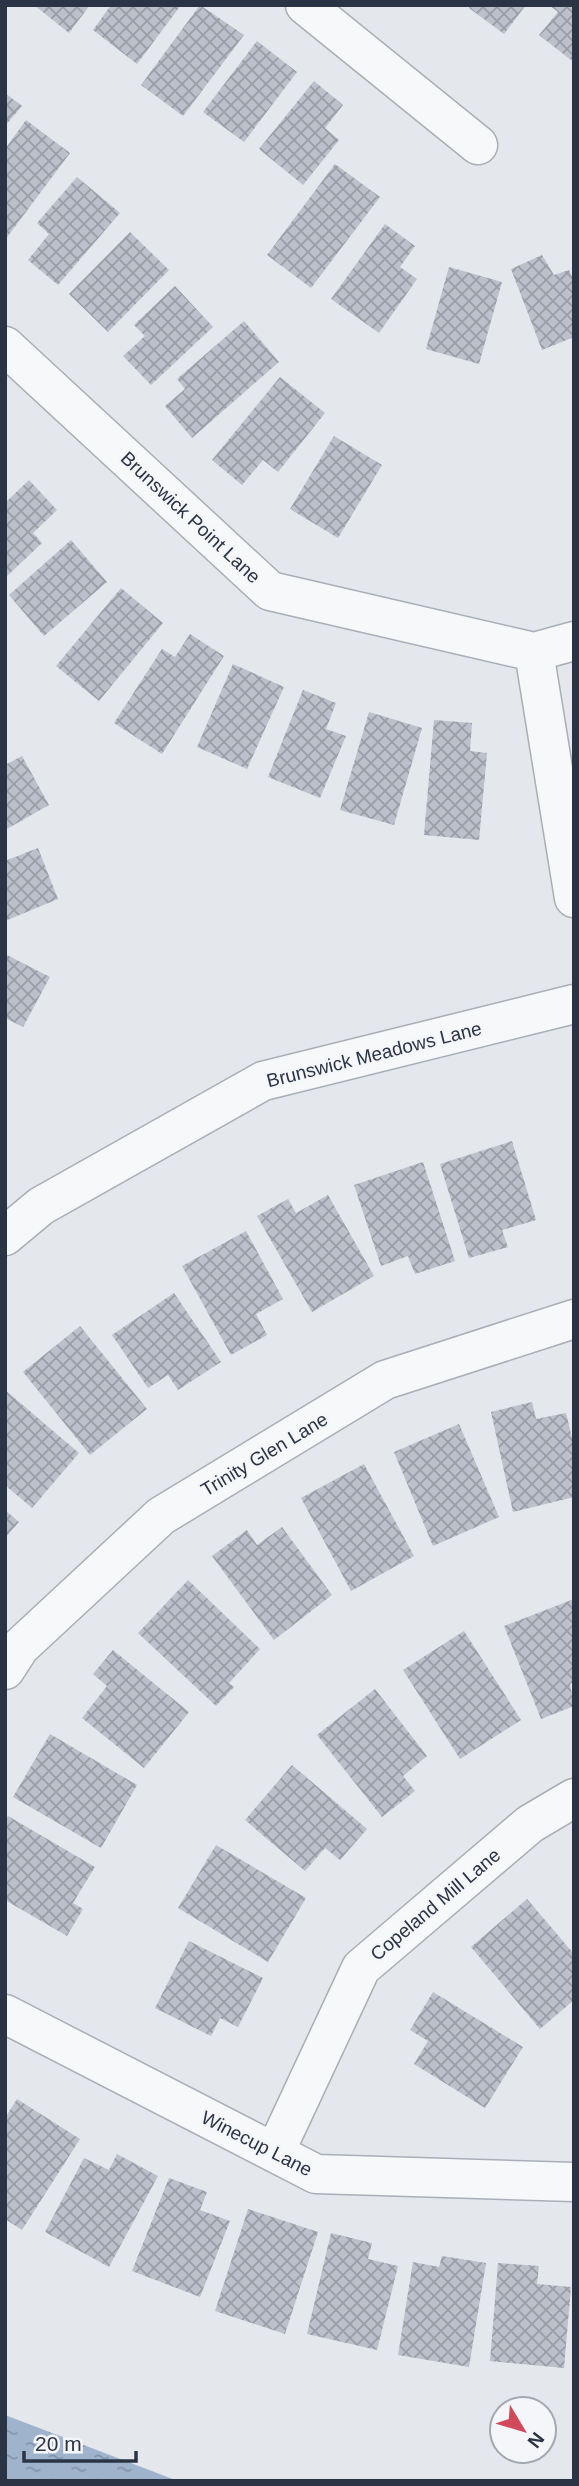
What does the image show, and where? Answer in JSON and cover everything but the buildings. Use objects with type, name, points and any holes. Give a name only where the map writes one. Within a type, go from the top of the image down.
[{"type":"street","points":[[305,5],[478,145]]},
{"type":"street","name":"Brunswick Point Lane","points":[[5,346],[271,591],[534,652],[574,641]]},
{"type":"street","points":[[534,652],[574,898]]},
{"type":"street","name":"Brunswick Meadows Lane","points":[[5,1236],[41,1206],[264,1081],[574,1004]]},
{"type":"street","name":"Trinity Glen Lane","points":[[5,1671],[20,1647],[161,1516],[385,1380],[574,1320]]},
{"type":"street","name":"Copeland Mill Lane","points":[[275,2152],[360,1968],[530,1824],[574,1798]]},
{"type":"street","name":"Winecup Lane","points":[[5,2014],[316,2174],[574,2182]]},
{"type":"water","points":[[5,2415],[178,2481],[5,2481]]}]
